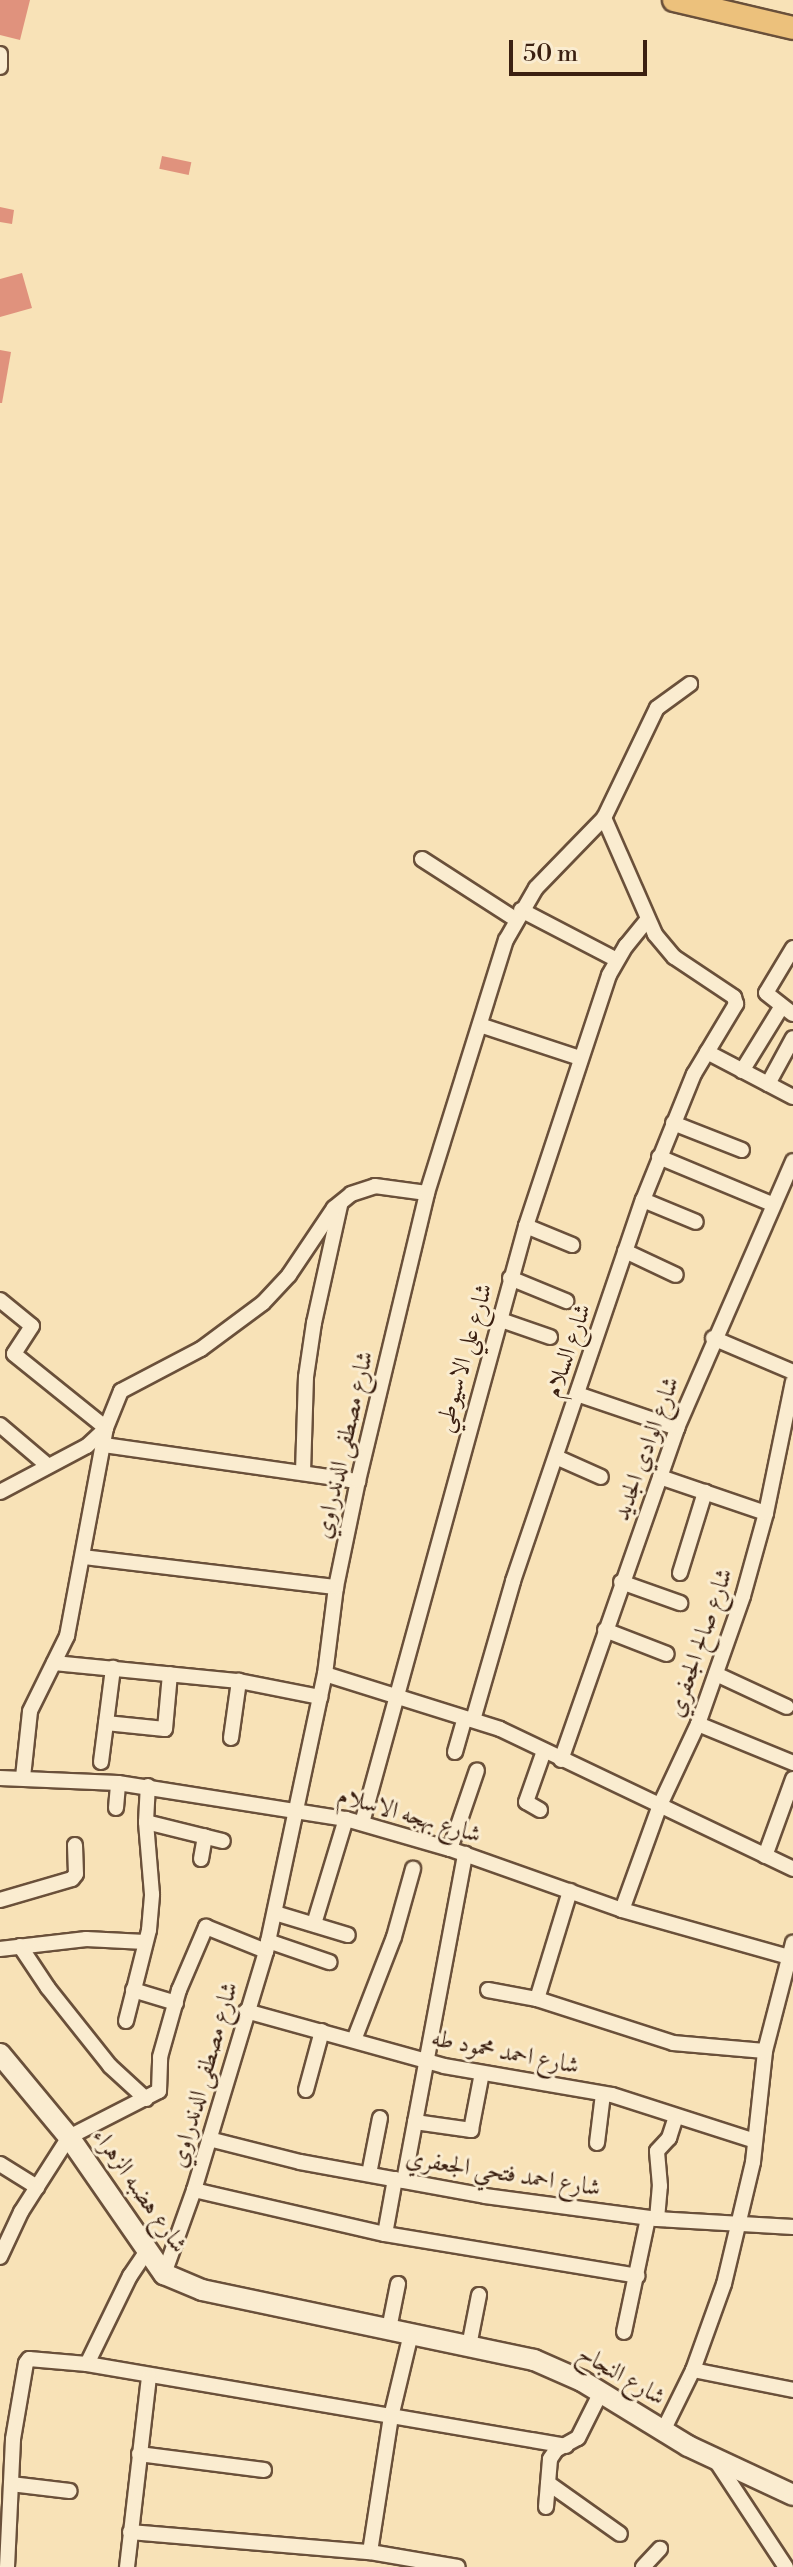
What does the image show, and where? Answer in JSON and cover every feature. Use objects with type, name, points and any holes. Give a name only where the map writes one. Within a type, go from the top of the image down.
[{"type":"main road","points":[[674,0],[793,28]]},
{"type":"street","points":[[0,54],[0,67]]},
{"type":"street","name":"شارع مصطفى الدندراوي","points":[[164,2274],[194,2190],[267,1946],[325,1674],[336,1587],[358,1481],[427,1193],[480,1025],[518,915],[552,867],[604,818],[657,708],[690,684]]},
{"type":"street","points":[[604,818],[647,920]]},
{"type":"street","points":[[422,859],[518,915],[617,960]]},
{"type":"street","name":"شارع علي الاسيوطي","points":[[362,1823],[526,1226],[580,1058],[617,960],[647,920]]},
{"type":"street","name":"شارع السلام","points":[[455,1752],[469,1719],[513,1581],[659,1157],[707,1052],[735,1008],[734,997],[674,957],[647,920]]},
{"type":"street","points":[[742,1071],[788,1010],[769,996],[767,989],[793,948]]},
{"type":"street","points":[[480,1025],[580,1058]]},
{"type":"street","points":[[768,1084],[793,1038]]},
{"type":"street","points":[[707,1052],[793,1097]]},
{"type":"street","points":[[673,1123],[742,1150]]},
{"type":"street","points":[[659,1157],[772,1204]]},
{"type":"street","name":"شارع الوادي الجديد","points":[[561,1760],[677,1428],[713,1338],[793,1161]]},
{"type":"street","points":[[23,1777],[30,1711],[42,1681],[67,1636],[106,1428],[121,1391],[201,1349],[263,1303],[289,1275],[341,1201],[375,1186],[427,1193]]},
{"type":"street","points":[[643,1200],[696,1222]]},
{"type":"street","points":[[303,1472],[306,1377],[314,1323],[341,1201]]},
{"type":"street","points":[[526,1226],[572,1245]]},
{"type":"street","points":[[625,1251],[676,1275]]},
{"type":"street","points":[[510,1278],[566,1301]]},
{"type":"street","points":[[0,1300],[32,1326],[14,1354],[106,1428]]},
{"type":"street","points":[[498,1319],[550,1337]]},
{"type":"street","points":[[713,1338],[793,1372]]},
{"type":"street","name":"شارع صالح الجعفري","points":[[622,1910],[660,1805],[698,1724],[743,1596],[766,1513],[793,1382]]},
{"type":"street","points":[[577,1394],[677,1428]]},
{"type":"street","points":[[0,1425],[47,1465]]},
{"type":"street","points":[[0,1492],[87,1446],[106,1428]]},
{"type":"street","points":[[104,1445],[358,1481]]},
{"type":"street","points":[[556,1457],[601,1477]]},
{"type":"street","points":[[660,1477],[766,1513]]},
{"type":"street","points":[[680,1573],[705,1492]]},
{"type":"street","points":[[83,1557],[336,1587]]},
{"type":"street","points":[[621,1582],[680,1603]]},
{"type":"street","points":[[605,1630],[667,1654]]},
{"type":"street","points":[[54,1663],[239,1681],[320,1697]]},
{"type":"street","points":[[101,1762],[113,1668]]},
{"type":"street","points":[[106,1723],[165,1729],[170,1674]]},
{"type":"street","points":[[325,1674],[469,1719],[544,1751],[793,1869]]},
{"type":"street","points":[[716,1674],[787,1707]]},
{"type":"street","points":[[231,1738],[239,1681]]},
{"type":"street","points":[[698,1724],[793,1763]]},
{"type":"street","points":[[540,1810],[526,1802],[544,1751]]},
{"type":"street","points":[[450,1849],[477,1770]]},
{"type":"street","name":"شارع بهجه الاسلام","points":[[0,1778],[148,1786],[297,1808],[450,1849],[622,1910],[792,1953]]},
{"type":"street","points":[[765,1856],[793,1779]]},
{"type":"street","points":[[116,1808],[118,1783]]},
{"type":"street","points":[[126,2021],[145,1942],[152,1894],[146,1822],[148,1786]]},
{"type":"street","points":[[314,1924],[346,1819]]},
{"type":"street","points":[[146,1822],[223,1841]]},
{"type":"street","points":[[201,1859],[205,1836]]},
{"type":"street","points":[[0,1900],[72,1879],[76,1874],[75,1845]]},
{"type":"street","points":[[385,2234],[415,2122],[465,1854]]},
{"type":"street","points":[[354,2040],[394,1937],[413,1869]]},
{"type":"street","points":[[537,1999],[570,1891]]},
{"type":"street","points":[[275,1913],[348,1935]]},
{"type":"street","points":[[0,2257],[37,2187],[69,2137],[159,2091],[158,2065],[176,2003],[206,1927],[329,1962]]},
{"type":"street","points":[[0,1949],[86,1939],[145,1942]]},
{"type":"street","points":[[20,1946],[48,1988],[110,2066],[146,2099]]},
{"type":"street","points":[[663,2431],[693,2370],[724,2284],[740,2222],[755,2141],[765,2051],[792,1953]]},
{"type":"street","points":[[133,1990],[176,2003]]},
{"type":"street","points":[[488,1990],[537,1999],[673,2043],[765,2051]]},
{"type":"street","name":"شارع احمد محمود طه","points":[[246,2011],[426,2062],[603,2094],[755,2141]]},
{"type":"street","points":[[306,2090],[322,2031]]},
{"type":"street","name":"شارع هضبه الزهراء","points":[[0,2054],[69,2137],[164,2274],[202,2290],[411,2334]]},
{"type":"street","points":[[415,2122],[471,2130],[482,2073]]},
{"type":"street","points":[[597,2143],[603,2094]]},
{"type":"street","points":[[624,2332],[660,2186],[657,2151],[669,2138],[676,2116]]},
{"type":"street","points":[[369,2174],[380,2118]]},
{"type":"street","name":"شارع احمد فتحي الجعفري","points":[[209,2139],[300,2162],[485,2196],[653,2219],[793,2227]]},
{"type":"street","points":[[0,2164],[37,2187]]},
{"type":"street","points":[[194,2190],[385,2234],[638,2276]]},
{"type":"street","points":[[87,2364],[130,2276],[147,2251]]},
{"type":"street","points":[[389,2329],[398,2284]]},
{"type":"street","points":[[469,2346],[479,2295]]},
{"type":"street","points":[[370,2552],[391,2417],[411,2334]]},
{"type":"street","name":"شارع النجاح","points":[[411,2334],[534,2360],[562,2371],[716,2460],[793,2495]]},
{"type":"street","points":[[7,2567],[13,2439],[26,2363],[35,2358],[87,2364],[566,2446]]},
{"type":"street","points":[[693,2370],[792,2386]]},
{"type":"street","points":[[127,2567],[149,2377]]},
{"type":"street","points":[[546,2507],[550,2459],[556,2450],[578,2438],[601,2392]]},
{"type":"street","points":[[139,2454],[264,2470]]},
{"type":"street","points":[[716,2460],[786,2567]]},
{"type":"street","points":[[548,2483],[620,2534]]},
{"type":"street","points":[[11,2484],[70,2491]]},
{"type":"street","points":[[130,2532],[370,2552],[458,2567]]},
{"type":"street","points":[[643,2567],[660,2549]]},
{"type":"building","points":[[0,0],[30,0],[20,40],[0,35]]},
{"type":"building","points":[[162,156],[191,162],[189,175],[159,169]]},
{"type":"building","points":[[0,207],[14,210],[12,224],[0,222]]},
{"type":"building","points":[[22,273],[32,308],[0,317],[0,279]]},
{"type":"building","points":[[0,350],[11,352],[2,403],[0,403]]}]
